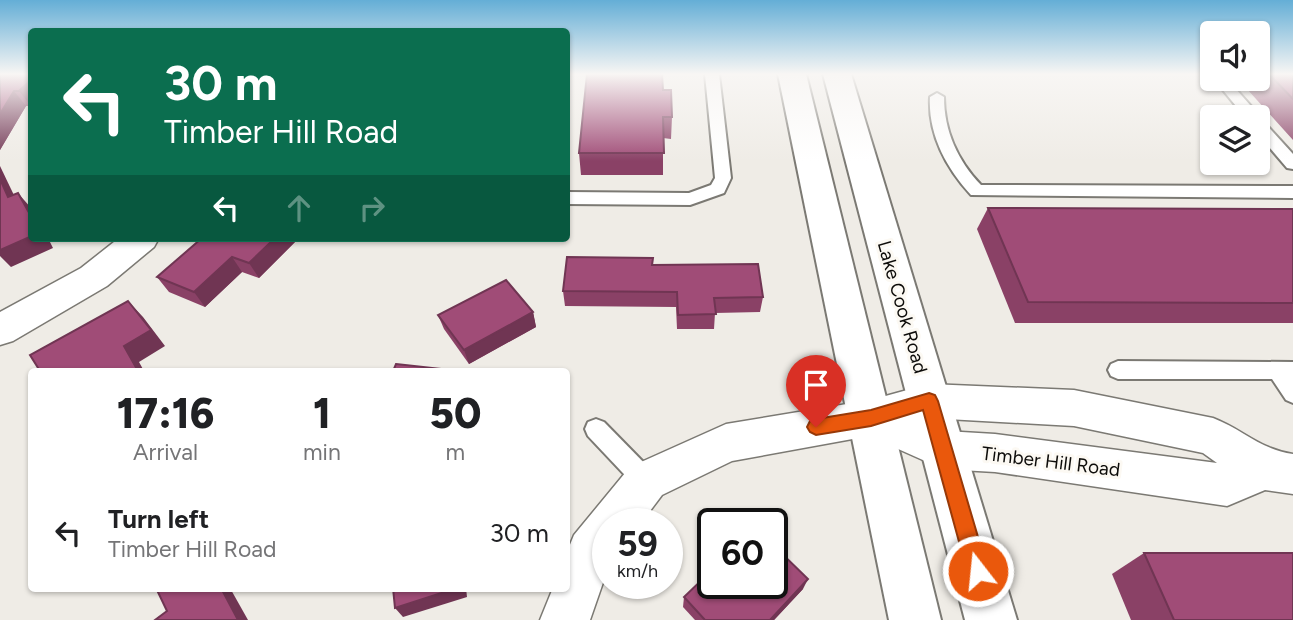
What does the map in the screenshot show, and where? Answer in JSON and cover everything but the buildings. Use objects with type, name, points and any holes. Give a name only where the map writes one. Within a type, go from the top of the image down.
[{"type":"main road","points":[[799,103],[915,620]]},
{"type":"main road","name":"Lake Cook Road","points":[[845,103],[991,620]]},
{"type":"street","points":[[0,330],[94,277],[137,242]]},
{"type":"street","name":"Timber Hill Road","points":[[871,418],[929,401],[1074,408],[1213,437],[1279,472]]},
{"type":"street","name":"Timber Hill Road","points":[[871,418],[943,450],[995,453],[1227,485],[1279,472]]},
{"type":"street","points":[[625,508],[646,481],[726,443],[871,418]]},
{"type":"street","points":[[565,620],[592,550]]},
{"type":"lane","points":[[570,198],[690,199],[718,189],[723,178],[715,103]]},
{"type":"lane","points":[[936,103],[935,112],[962,176],[977,191],[1293,192]]},
{"type":"lane","points":[[1270,138],[1293,164]]},
{"type":"lane","points":[[1118,370],[1285,371],[1293,394]]},
{"type":"lane","points":[[596,429],[646,481]]},
{"type":"route","points":[[816,427],[871,418],[929,401],[978,571]]}]
